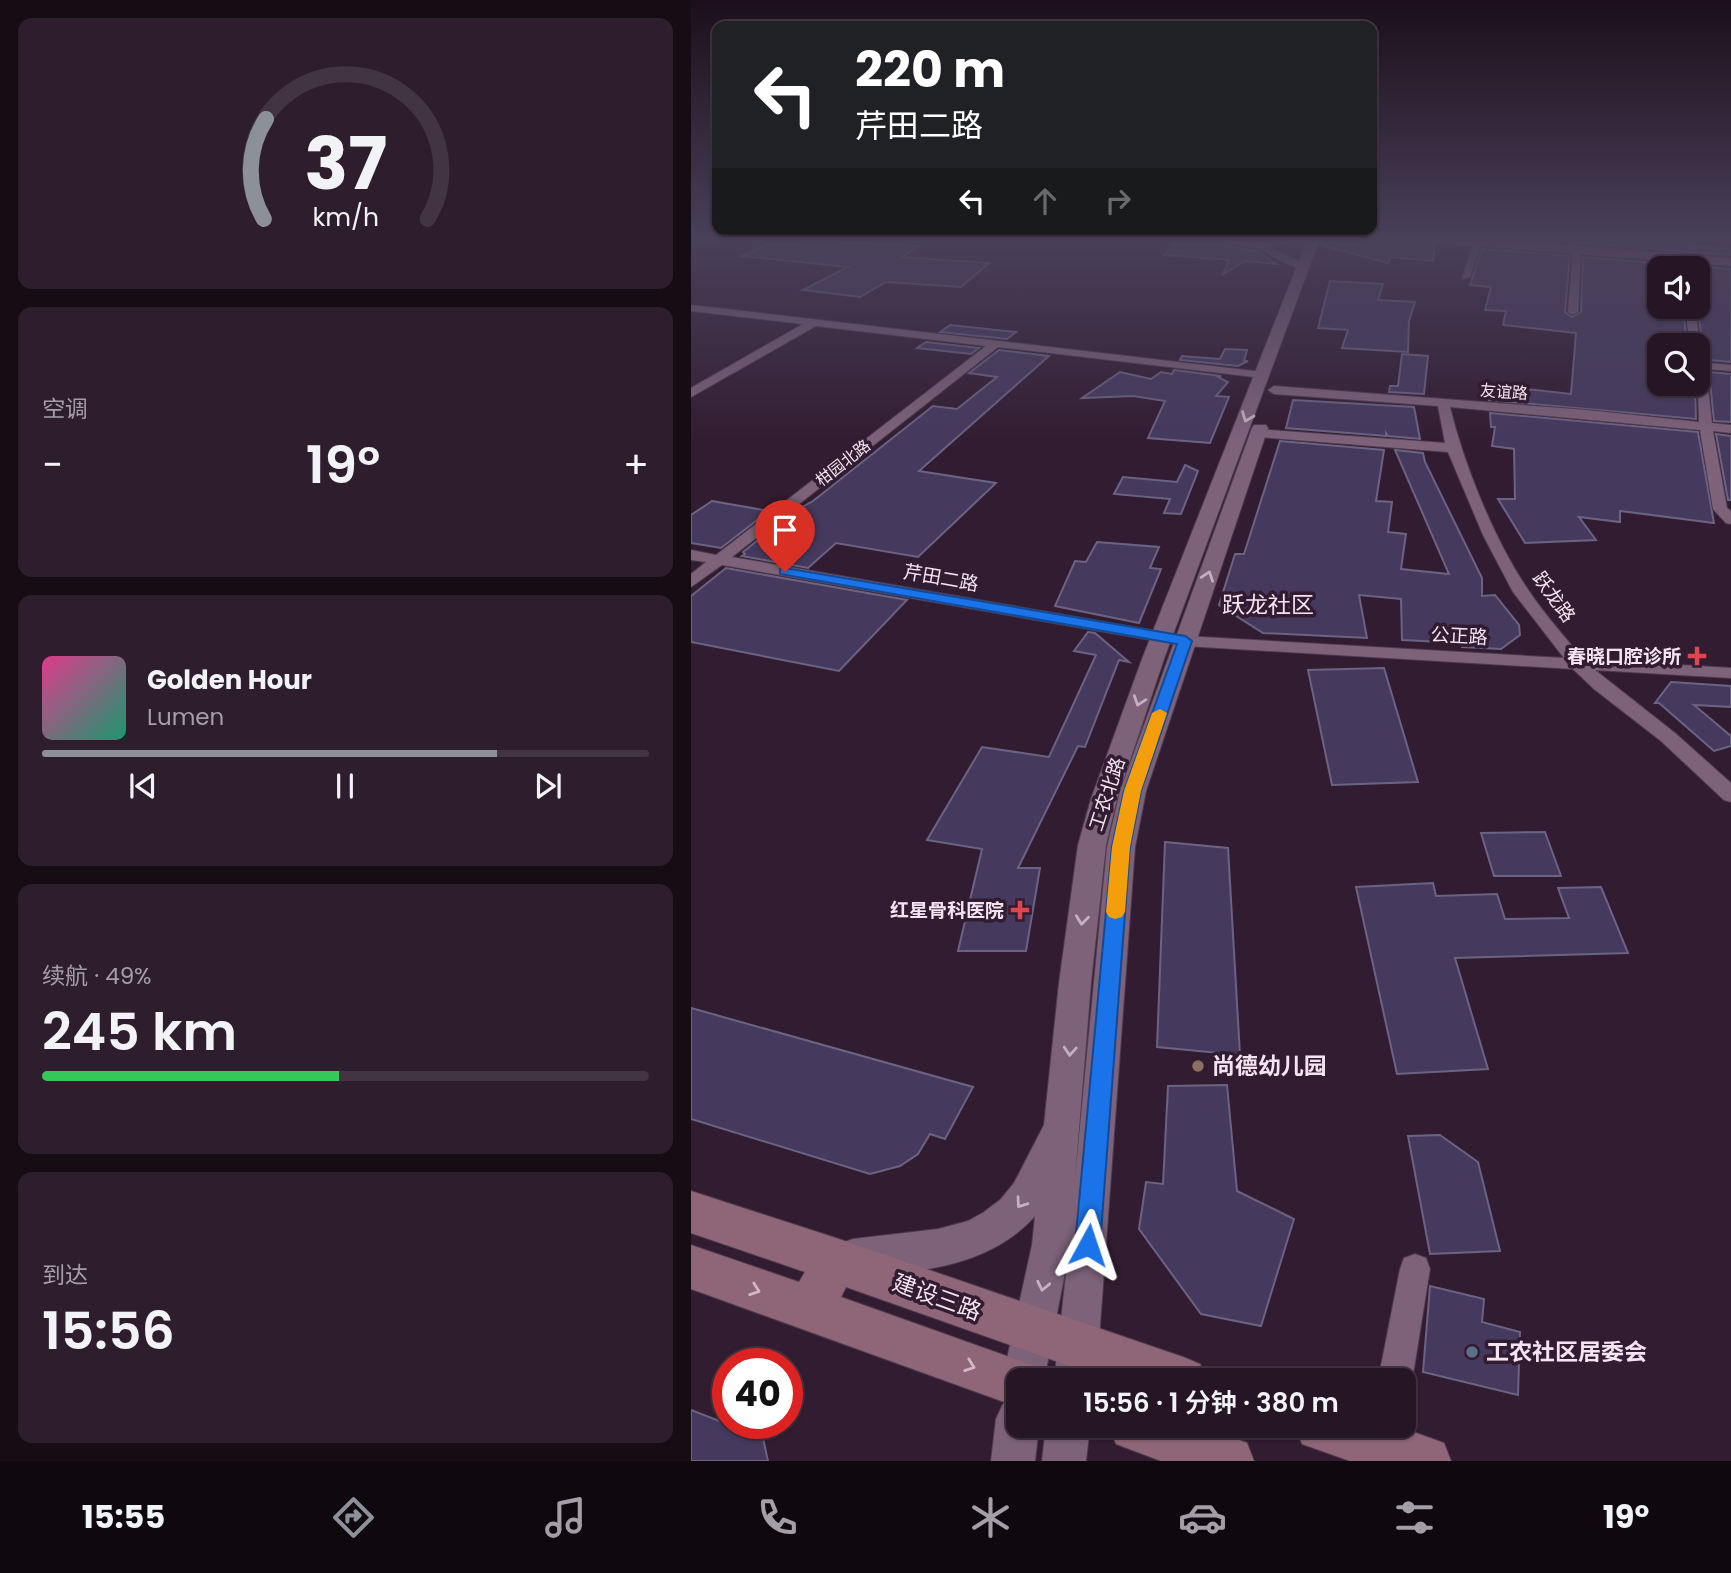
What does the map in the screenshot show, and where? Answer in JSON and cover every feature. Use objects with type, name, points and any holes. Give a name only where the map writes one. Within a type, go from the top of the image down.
[{"type":"main road","name":"建设三路","points":[[691,1212],[836,1260],[1033,1332],[1077,1364],[1102,1368]]},
{"type":"main road","points":[[809,1310],[836,1260]]},
{"type":"main road","points":[[691,1267],[1006,1379]]},
{"type":"main road","points":[[1167,1438],[1229,1461]]},
{"type":"main road","points":[[1359,1438],[1394,1449]]},
{"type":"street","name":"工农北路","points":[[1077,1364],[1121,847],[1173,639],[1287,306]]},
{"type":"street","name":"工农北路","points":[[1026,1368],[1051,1245],[1075,983],[1092,845],[1104,799],[1258,433],[1302,306]]},
{"type":"street","points":[[1573,306],[1573,312]]},
{"type":"street","points":[[691,308],[1263,375]]},
{"type":"street","points":[[691,393],[815,322]]},
{"type":"street","name":"柑园北路","points":[[691,582],[995,344]]},
{"type":"street","points":[[1731,368],[1700,365],[1706,427],[1720,509],[1731,520]]},
{"type":"street","name":"友谊路","points":[[1274,390],[1731,429]]},
{"type":"street","name":"跃龙路","points":[[1443,403],[1453,448],[1491,535],[1521,592],[1578,664],[1600,685],[1668,737],[1731,794]]},
{"type":"street","points":[[1258,433],[1453,448]]},
{"type":"street","name":"芹田二路","points":[[691,555],[1173,639]]},
{"type":"street","name":"公正路","points":[[1173,639],[1731,673]]},
{"type":"street","points":[[836,1260],[926,1251],[960,1243],[992,1230],[1016,1211],[1035,1181],[1064,1121]]},
{"type":"street","points":[[1397,1368],[1415,1269]]},
{"type":"street","points":[[1013,1461],[1016,1438]]},
{"type":"street","points":[[1064,1461],[1067,1438]]},
{"type":"building","points":[[1324,306],[1414,306],[1409,321],[1408,352],[1342,348],[1348,330],[1318,328]]},
{"type":"building","points":[[1486,306],[1566,306],[1565,312],[1572,317],[1581,312],[1581,306],[1647,306],[1647,319],[1684,319],[1686,333],[1647,333],[1647,396],[1695,396],[1696,419],[1489,400],[1489,385],[1571,394],[1576,333],[1503,325],[1506,311],[1485,310]]},
{"type":"building","points":[[1710,306],[1731,306],[1731,362],[1710,360],[1710,333],[1701,333],[1699,319],[1710,319]]},
{"type":"building","points":[[950,325],[1016,332],[1007,339],[940,332]]},
{"type":"building","points":[[926,342],[979,348],[971,354],[917,348]]},
{"type":"building","points":[[1225,349],[1247,350],[1244,361],[1248,361],[1238,366],[1180,360],[1182,356],[1220,359]]},
{"type":"building","points":[[999,350],[1049,356],[919,471],[996,483],[918,557],[836,543],[808,568],[742,556],[745,554],[743,552],[790,514],[813,501],[933,406],[957,409],[997,377],[969,373]]},
{"type":"building","points":[[1402,354],[1428,356],[1424,394],[1389,392],[1390,386],[1398,386]]},
{"type":"building","points":[[1174,370],[1221,376],[1218,377],[1228,382],[1216,396],[1229,397],[1210,443],[1148,438],[1165,401],[1133,396],[1082,398],[1120,372],[1151,379],[1161,372],[1172,374]]},
{"type":"building","points":[[1710,372],[1731,374],[1731,422],[1714,421]]},
{"type":"building","points":[[1293,400],[1414,407],[1420,439],[1388,436],[1386,433],[1386,436],[1286,428]]},
{"type":"building","points":[[1490,413],[1698,432],[1714,523],[1620,511],[1620,522],[1579,517],[1596,540],[1525,543],[1498,499],[1515,499],[1514,449],[1492,446],[1495,427],[1491,427]]},
{"type":"building","points":[[1716,434],[1731,436],[1731,500],[1728,500]]},
{"type":"building","points":[[1280,441],[1384,450],[1376,501],[1392,502],[1388,532],[1406,534],[1401,569],[1449,574],[1395,450],[1423,453],[1482,578],[1482,596],[1495,595],[1519,625],[1520,635],[1501,649],[1462,647],[1462,643],[1402,640],[1401,599],[1359,595],[1367,638],[1263,633],[1219,605],[1235,554],[1244,554]]},
{"type":"building","points":[[1185,465],[1198,471],[1181,514],[1164,513],[1170,499],[1114,494],[1123,477],[1177,482]]},
{"type":"building","points":[[712,501],[769,511],[721,548],[691,543],[691,515]]},
{"type":"building","points":[[1097,542],[1159,547],[1150,568],[1161,569],[1139,623],[1055,606],[1075,561],[1086,562]]},
{"type":"building","points":[[726,568],[907,600],[839,671],[691,642],[691,596]]},
{"type":"building","points":[[1088,632],[1095,633],[1129,662],[1119,660],[1085,747],[1078,746],[1018,868],[1040,868],[1026,951],[958,951],[982,849],[927,840],[982,747],[1049,757],[1096,655],[1074,651]]},
{"type":"building","points":[[1384,668],[1418,782],[1332,785],[1308,670]]},
{"type":"building","points":[[1671,682],[1731,686],[1731,707],[1694,705],[1731,736],[1731,746],[1714,751],[1659,703],[1655,703]]},
{"type":"building","points":[[1545,832],[1561,876],[1494,876],[1481,833]]},
{"type":"building","points":[[1165,842],[1228,848],[1240,1055],[1157,1047]]},
{"type":"building","points":[[1433,883],[1436,896],[1497,894],[1505,919],[1569,918],[1558,888],[1601,887],[1628,953],[1455,958],[1488,1069],[1397,1074],[1356,887]]},
{"type":"building","points":[[691,1008],[973,1087],[945,1139],[930,1134],[918,1154],[900,1166],[870,1174],[691,1119]]},
{"type":"building","points":[[1227,1085],[1237,1191],[1294,1219],[1261,1326],[1201,1314],[1139,1229],[1146,1182],[1163,1184],[1168,1086]]},
{"type":"building","points":[[1440,1135],[1478,1162],[1500,1251],[1430,1254],[1408,1136]]},
{"type":"building","name":"工农社区居委会","points":[[1430,1286],[1484,1299],[1482,1322],[1520,1332],[1518,1395],[1423,1372]]},
{"type":"building","points":[[691,1410],[712,1418],[712,1439],[763,1439],[768,1461],[691,1461]]},
{"type":"slow traffic","points":[[1115,912],[1121,847],[1133,791],[1160,713]]},
{"type":"place","name":"春晓口腔诊所","points":[[1697,656]]},
{"type":"place","name":"红星骨科医院","points":[[1020,910]]},
{"type":"place","name":"尚德幼儿园","points":[[1198,1066]]},
{"type":"place","name":"工农社区居委会","points":[[1472,1352]]},
{"type":"district","name":"跃龙社区","points":[[1268,605]]},
{"type":"route","points":[[785,572],[1185,641],[1133,791],[1121,847],[1088,1245]]}]
